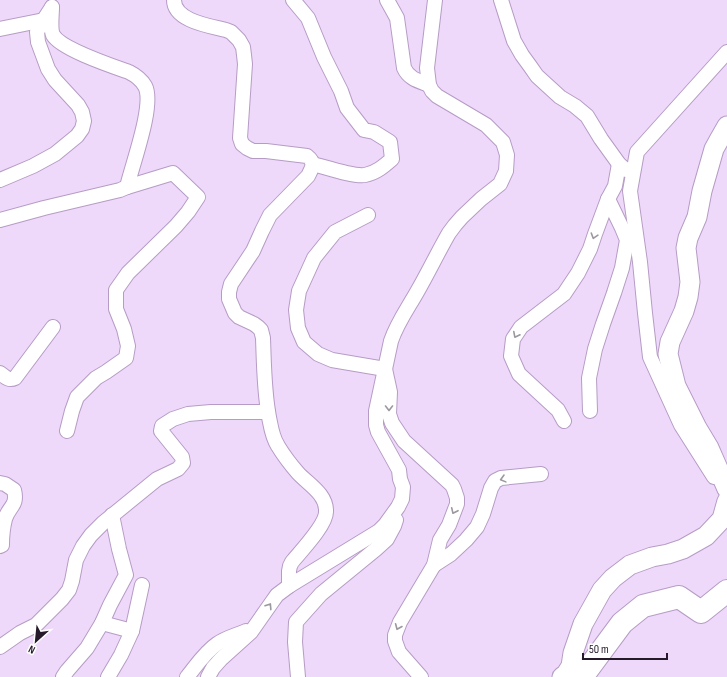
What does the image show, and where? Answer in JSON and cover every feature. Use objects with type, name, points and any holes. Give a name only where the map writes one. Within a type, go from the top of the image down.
[{"type":"main road","points":[[727,126],[714,149],[702,191],[697,217],[688,238],[686,248],[690,282],[688,297],[684,311],[670,342],[668,354],[676,386],[709,448],[727,488]]},
{"type":"main road","points":[[562,677],[571,666],[573,653],[583,624],[602,590],[613,578],[630,565],[652,556],[683,550],[706,536],[722,519],[727,501]]},
{"type":"main road","points":[[580,677],[585,673],[622,623],[643,606],[679,597],[701,612],[727,591]]},
{"type":"street","points":[[174,0],[175,8],[184,17],[192,21],[231,32],[239,40],[243,47],[245,64],[240,138],[242,144],[254,151],[307,156],[311,159],[313,164],[308,176],[270,215],[253,251],[231,284],[229,292],[229,300],[235,313],[261,330],[263,338],[268,412],[272,434],[277,446],[298,473],[323,498],[325,504],[325,519],[290,566],[289,586]]},
{"type":"street","points":[[293,0],[308,18],[324,57],[342,91],[347,108],[364,130],[374,132],[390,142],[392,159],[384,167],[365,175],[356,175],[313,164]]},
{"type":"street","points":[[387,0],[397,18],[404,68],[412,78],[429,85]]},
{"type":"street","points":[[208,677],[213,668],[221,659],[254,628],[277,595],[289,586],[379,531],[398,508],[402,499],[403,487],[399,470],[378,432],[376,425],[376,411],[391,341],[449,233],[462,217],[482,198],[500,184],[506,171],[507,155],[504,142],[486,125],[437,96],[429,85],[427,68],[435,0]]},
{"type":"street","points":[[501,0],[514,41],[537,76],[560,97],[575,106],[587,116],[619,164],[633,175]]},
{"type":"street","points":[[0,180],[29,168],[55,154],[77,136],[82,129],[84,121],[82,112],[78,105],[55,80],[48,69],[38,42],[37,32],[54,4]]},
{"type":"street","points":[[54,4],[52,30],[55,38],[85,55],[134,75],[146,87],[148,98],[147,112],[127,187]]},
{"type":"street","points":[[0,29],[44,20]]},
{"type":"street","points":[[727,52],[637,152],[630,191],[640,262],[650,357],[681,425],[709,468],[727,501]]},
{"type":"street","points":[[564,421],[558,410],[519,374],[512,356],[513,339],[520,327],[564,294],[578,273],[590,249],[594,234],[608,199],[615,186],[619,164]]},
{"type":"street","points":[[0,220],[120,190],[173,173],[198,197],[176,226],[128,273],[116,290],[116,309],[124,329],[128,346],[126,358],[96,378],[77,397],[67,431]]},
{"type":"street","points":[[590,411],[589,378],[595,349],[602,324],[622,268],[627,240],[608,199]]},
{"type":"street","points":[[368,215],[335,232],[314,258],[299,291],[296,310],[298,328],[304,342],[318,354],[332,360],[385,370]]},
{"type":"street","points":[[0,373],[7,378],[15,378],[53,327]]},
{"type":"street","points":[[385,370],[390,392],[389,414],[392,423],[404,441],[448,481],[456,493],[457,504],[440,540],[434,565],[400,622],[395,635],[395,641],[399,652],[421,677]]},
{"type":"street","points":[[0,647],[20,632],[36,624],[62,599],[69,590],[76,560],[83,546],[103,523],[157,479],[178,470],[183,463],[182,457],[161,431],[162,426],[173,419],[188,414],[212,412],[268,412]]},
{"type":"street","points":[[434,565],[451,554],[466,540],[477,526],[495,481],[501,478],[541,474]]},
{"type":"street","points":[[0,483],[5,484],[14,490],[16,498],[5,517],[2,544],[0,546]]},
{"type":"street","points":[[298,677],[296,622],[321,594],[386,539],[394,526],[398,508]]},
{"type":"street","points":[[63,677],[87,648],[102,623],[126,575],[112,515]]},
{"type":"street","points":[[108,677],[121,655],[132,631],[142,585]]},
{"type":"street","points":[[102,623],[132,631]]},
{"type":"street","points":[[187,677],[200,660],[218,643],[254,628]]}]
